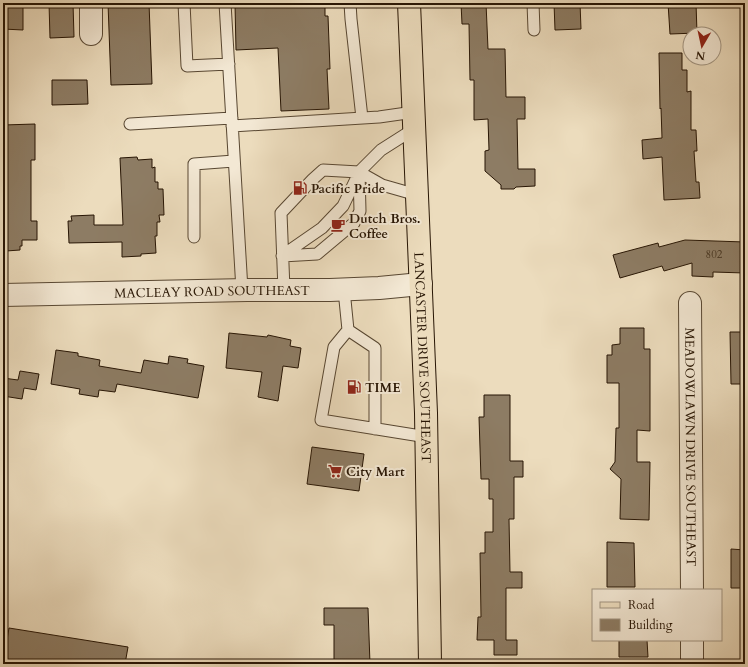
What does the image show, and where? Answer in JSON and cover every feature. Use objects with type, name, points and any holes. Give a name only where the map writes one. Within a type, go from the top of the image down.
[{"type":"main road","name":"LANCASTER DRIVE SOUTHEAST","points":[[409,3],[427,437],[430,664]]},
{"type":"street","points":[[90,3],[91,34]]},
{"type":"street","name":"MACLEAY ROAD SOUTHEAST","points":[[3,295],[242,290],[344,290],[421,284]]},
{"type":"street","name":"MEADOWLAWN DRIVE SOUTHEAST","points":[[690,303],[692,589]]},
{"type":"street","points":[[692,641],[692,664]]},
{"type":"lane","points":[[184,3],[187,66],[228,64]]},
{"type":"lane","points":[[225,3],[242,290]]},
{"type":"lane","points":[[350,3],[362,118]]},
{"type":"lane","points":[[533,3],[534,30]]},
{"type":"lane","points":[[130,124],[379,117],[414,120]]},
{"type":"lane","points":[[282,256],[322,228],[343,206],[359,172],[414,120]]},
{"type":"lane","points":[[194,237],[194,164],[234,161]]},
{"type":"lane","points":[[284,290],[281,213],[323,170],[359,172],[382,185],[417,195]]},
{"type":"lane","points":[[282,256],[317,254],[354,223],[360,211],[359,172]]},
{"type":"lane","points":[[344,290],[348,330],[334,347],[321,420],[427,437]]},
{"type":"lane","points":[[348,330],[375,348],[376,429]]},
{"type":"building","points":[[3,3],[23,3],[23,30],[3,29]]},
{"type":"building","points":[[49,3],[73,3],[74,37],[50,38]]},
{"type":"building","points":[[108,3],[149,3],[152,84],[111,85]]},
{"type":"building","points":[[325,3],[325,16],[328,16],[330,69],[327,69],[329,109],[281,111],[278,48],[236,50],[235,4]]},
{"type":"building","points":[[461,3],[486,3],[488,49],[505,49],[506,97],[525,97],[525,119],[517,119],[518,169],[535,169],[535,186],[501,189],[501,185],[485,171],[485,151],[489,150],[488,119],[474,120],[474,80],[470,80],[469,24],[462,24]]},
{"type":"building","points":[[554,3],[580,3],[581,29],[555,30]]},
{"type":"building","points":[[668,3],[696,3],[697,26],[682,26],[682,34],[670,34]]},
{"type":"building","points":[[659,53],[682,53],[682,70],[687,70],[687,92],[691,91],[691,130],[696,130],[697,151],[694,151],[696,182],[699,182],[700,198],[664,200],[662,157],[643,159],[642,140],[662,138],[661,108],[660,109]]},
{"type":"building","points":[[52,80],[87,80],[88,104],[52,105]]},
{"type":"building","points":[[35,124],[35,160],[31,160],[31,221],[37,221],[37,240],[22,240],[20,250],[6,251],[6,246],[3,246],[3,125]]},
{"type":"building","points":[[137,157],[138,160],[152,159],[152,168],[155,167],[155,182],[158,182],[158,189],[163,189],[164,215],[159,215],[160,222],[157,222],[157,236],[155,236],[156,253],[141,254],[141,256],[122,257],[122,242],[69,243],[68,221],[72,221],[71,216],[94,215],[94,225],[123,225],[120,158]]},
{"type":"building","points":[[685,240],[745,242],[745,273],[713,272],[713,277],[692,276],[692,263],[664,271],[662,266],[620,278],[613,255],[658,243],[659,247]]},
{"type":"building","points":[[620,328],[644,328],[644,349],[650,349],[650,431],[637,430],[637,462],[650,462],[649,520],[620,519],[621,479],[610,469],[615,462],[616,428],[619,428],[619,383],[607,383],[607,355],[612,355],[612,345],[620,344]]},
{"type":"building","points":[[730,332],[745,332],[745,384],[731,384]]},
{"type":"building","points":[[229,333],[267,337],[268,335],[291,340],[290,346],[301,348],[298,368],[283,366],[278,401],[258,397],[262,372],[226,368]]},
{"type":"building","points":[[56,350],[78,353],[78,356],[100,360],[99,366],[141,373],[144,360],[168,364],[169,356],[188,359],[187,363],[204,366],[198,398],[117,384],[115,392],[99,390],[98,397],[79,394],[80,389],[51,384]]},
{"type":"building","points":[[20,371],[39,374],[36,390],[24,388],[22,399],[3,396],[3,378],[18,380]]},
{"type":"building","points":[[484,395],[510,395],[510,461],[523,461],[523,477],[514,477],[514,519],[509,519],[510,572],[522,572],[522,588],[506,588],[506,640],[517,640],[517,655],[494,655],[494,640],[477,640],[478,617],[481,617],[480,553],[485,553],[485,532],[493,532],[493,499],[489,499],[489,479],[481,479],[479,417],[484,417]]},
{"type":"building","name":"City Mart","points":[[312,447],[364,454],[359,491],[307,484]]},
{"type":"building","points":[[607,542],[634,543],[635,587],[607,587]]},
{"type":"building","points":[[731,549],[745,550],[745,588],[731,588]]},
{"type":"building","points":[[324,608],[368,608],[370,664],[334,664],[334,625],[324,625]]},
{"type":"building","points":[[9,628],[128,647],[125,664],[3,664]]},
{"type":"building","points":[[619,641],[647,641],[648,657],[619,657]]},
{"type":"place","name":"Pacific Pride","points":[[300,188]]},
{"type":"place","name":"Dutch Bros. Coffee","points":[[338,225]]},
{"type":"place","name":"TIME","points":[[354,387]]},
{"type":"place","name":"City Mart","points":[[335,471]]}]
